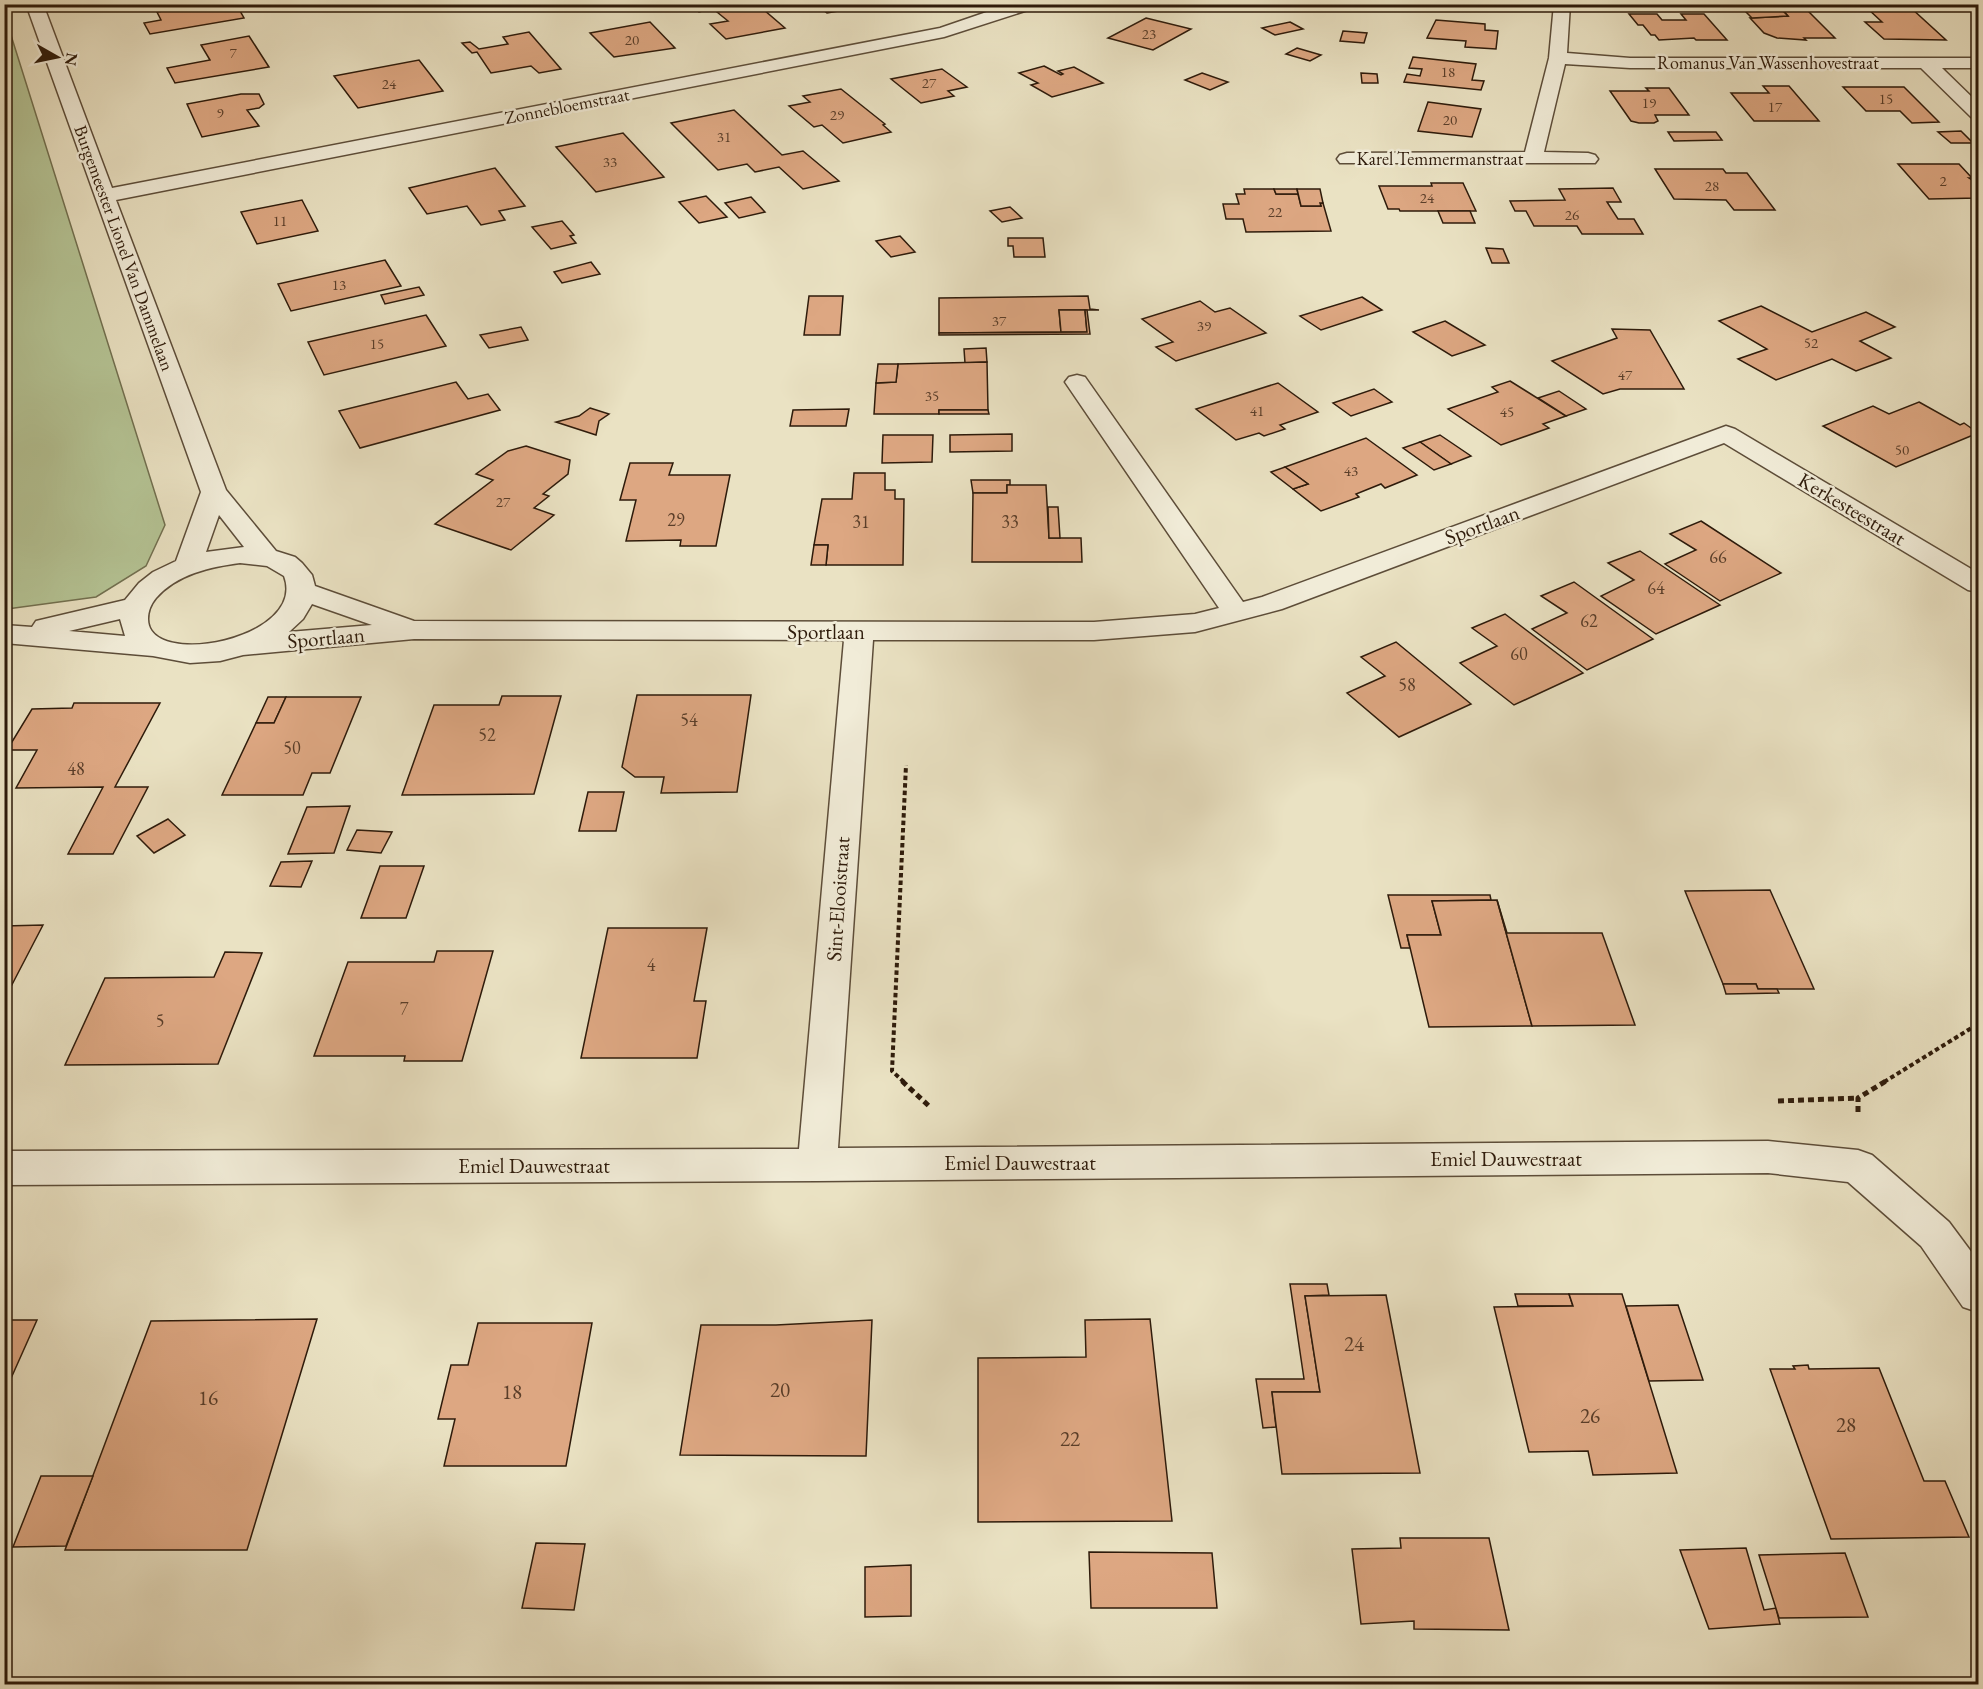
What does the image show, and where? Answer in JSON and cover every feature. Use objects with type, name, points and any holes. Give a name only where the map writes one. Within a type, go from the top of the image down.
[{"type":"street","name":"Burgemeester Lionel Van Dammelaan","points":[[34,4],[214,492],[266,557]]},
{"type":"street","name":"Zonnebloemstraat","points":[[104,196],[944,32],[1028,4]]},
{"type":"street","name":"Karel Temmermanstraat","points":[[1533,158],[1558,58],[1562,4]]},
{"type":"street","name":"Romanus Van Wassenhovestraat","points":[[1558,58],[1630,63],[1978,63]]},
{"type":"street","points":[[1925,62],[1978,113]]},
{"type":"street","name":"Karel Temmermanstraat","points":[[1347,159],[1588,159]]},
{"type":"street","points":[[1077,382],[1237,613]]},
{"type":"street","name":"Sportlaan","points":[[238,646],[414,630],[1094,632],[1195,623],[1272,603],[1726,434]]},
{"type":"street","name":"Kerkesteestraat","points":[[1726,434],[1978,584]]},
{"type":"street","points":[[188,565],[214,492]]},
{"type":"street","points":[[11,634],[153,647],[177,653],[206,653],[238,646],[266,634],[288,619],[300,602],[303,591],[300,576],[286,564],[266,557],[240,555],[212,558],[188,565],[163,578],[144,593],[134,607],[132,624],[140,638],[153,647]]},
{"type":"street","name":"Sportlaan","points":[[303,591],[414,630]]},
{"type":"street","points":[[11,634],[134,607]]},
{"type":"street","name":"Sint-Elooistraat","points":[[817,1165],[859,632]]},
{"type":"street","name":"Emiel Dauwestraat","points":[[4,1168],[817,1165],[1768,1157],[1858,1167]]},
{"type":"street","points":[[1858,1167],[1935,1234],[1978,1294]]},
{"type":"path","points":[[906,763],[892,1071],[928,1107],[940,1107]]},
{"type":"path","points":[[1776,1101],[1858,1098],[1978,1024]]},
{"type":"path","points":[[1858,1098],[1858,1167]]},
{"type":"green space","points":[[4,13],[165,525],[146,566],[96,597],[7,609],[4,609]]},
{"type":"building","points":[[205,4],[236,4],[244,18],[150,34],[144,23],[161,20],[157,12]]},
{"type":"building","points":[[690,4],[731,4],[699,12]]},
{"type":"building","points":[[731,4],[757,4],[785,28],[726,39],[710,24],[728,21],[712,8]]},
{"type":"building","points":[[815,4],[906,4],[874,10],[868,6],[827,13]]},
{"type":"building","points":[[1183,4],[1226,4],[1221,10]]},
{"type":"building","points":[[1432,4],[1503,4],[1504,10],[1435,6]]},
{"type":"building","points":[[1964,5],[1978,5],[1978,18]]},
{"type":"building","points":[[1867,8],[1911,8],[1946,40],[1884,39],[1865,22],[1882,22]]},
{"type":"building","points":[[1782,9],[1806,9],[1835,38],[1804,38],[1806,40],[1777,38],[1764,33],[1750,18],[1788,16]]},
{"type":"building","points":[[1744,10],[1782,10],[1788,16],[1752,18]]},
{"type":"building","points":[[1629,14],[1657,14],[1662,20],[1686,20],[1681,14],[1704,14],[1727,40],[1696,40],[1694,38],[1659,40],[1655,35],[1651,35],[1643,25],[1638,25]]},
{"type":"building","points":[[1146,18],[1191,29],[1153,50],[1108,38]]},
{"type":"building","points":[[1436,20],[1485,24],[1485,30],[1498,31],[1496,49],[1465,47],[1466,41],[1427,38]]},
{"type":"building","points":[[650,22],[675,48],[614,57],[590,33]]},
{"type":"building","points":[[1290,22],[1303,29],[1275,35],[1262,28]]},
{"type":"building","points":[[1343,31],[1367,33],[1364,43],[1340,41]]},
{"type":"building","points":[[529,32],[561,69],[539,73],[531,66],[491,73],[477,52],[472,53],[462,43],[470,42],[479,49],[508,44],[503,37]]},
{"type":"building","points":[[249,36],[269,67],[175,83],[167,68],[210,60],[201,45]]},
{"type":"building","points":[[1297,48],[1321,55],[1310,61],[1286,54]]},
{"type":"building","points":[[1413,57],[1476,64],[1472,80],[1484,81],[1481,90],[1404,82],[1407,74],[1420,76],[1422,69],[1409,68]]},
{"type":"building","points":[[419,60],[443,91],[358,108],[334,76]]},
{"type":"building","points":[[1044,66],[1061,75],[1063,74],[1058,71],[1074,67],[1103,83],[1052,97],[1031,85],[1038,83],[1019,73]]},
{"type":"building","points":[[942,69],[967,87],[948,91],[954,96],[921,103],[891,79]]},
{"type":"building","points":[[1202,73],[1228,82],[1210,90],[1185,80]]},
{"type":"building","points":[[1361,73],[1377,74],[1378,83],[1362,83]]},
{"type":"building","points":[[1763,86],[1789,86],[1819,121],[1754,121],[1731,93],[1769,93]]},
{"type":"building","points":[[1843,87],[1904,87],[1939,122],[1912,123],[1900,111],[1866,111]]},
{"type":"building","points":[[1646,88],[1669,88],[1689,115],[1655,115],[1658,121],[1654,123],[1631,121],[1610,91],[1649,91]]},
{"type":"building","points":[[841,89],[885,124],[883,125],[891,132],[843,143],[822,125],[814,127],[789,106],[810,102],[803,96]]},
{"type":"building","points":[[241,94],[259,94],[264,104],[259,108],[247,110],[259,126],[202,137],[187,104]]},
{"type":"building","points":[[1428,102],[1481,109],[1472,137],[1418,131]]},
{"type":"building","points":[[734,110],[782,155],[803,151],[839,181],[803,189],[779,167],[755,172],[747,164],[718,170],[671,123]]},
{"type":"building","points":[[1961,131],[1973,143],[1951,143],[1938,132]]},
{"type":"building","points":[[1668,132],[1716,132],[1722,140],[1674,141]]},
{"type":"building","points":[[623,133],[664,177],[596,192],[556,147]]},
{"type":"building","points":[[1898,164],[1959,164],[1972,178],[1969,178],[1978,184],[1978,198],[1929,199]]},
{"type":"building","points":[[495,168],[525,206],[499,211],[505,220],[481,225],[467,206],[427,214],[409,188]]},
{"type":"building","points":[[1655,169],[1723,169],[1726,173],[1747,173],[1775,210],[1734,210],[1726,200],[1674,199]]},
{"type":"building","points":[[1431,183],[1463,183],[1476,211],[1388,209],[1379,186],[1432,186]]},
{"type":"building","points":[[1613,188],[1621,202],[1607,202],[1618,219],[1634,219],[1643,234],[1582,234],[1577,226],[1534,226],[1526,211],[1515,211],[1510,201],[1565,200],[1559,189]]},
{"type":"building","points":[[1244,189],[1274,189],[1276,194],[1298,194],[1301,206],[1321,206],[1320,203],[1323,203],[1331,231],[1246,232],[1243,219],[1226,219],[1223,204],[1239,204],[1236,194],[1245,194]]},
{"type":"building","points":[[1274,189],[1297,189],[1298,194],[1276,194]]},
{"type":"building","points":[[1297,189],[1320,189],[1323,203],[1320,203],[1321,206],[1301,206]]},
{"type":"building","points":[[706,196],[727,217],[699,223],[679,202]]},
{"type":"building","points":[[751,197],[765,212],[739,218],[725,203]]},
{"type":"building","points":[[302,200],[318,231],[257,244],[241,212]]},
{"type":"building","points":[[1010,207],[1022,218],[1002,222],[990,211]]},
{"type":"building","points":[[1438,211],[1470,211],[1475,223],[1443,223]]},
{"type":"building","points":[[562,221],[574,235],[570,236],[576,243],[551,249],[532,227]]},
{"type":"building","points":[[900,236],[915,252],[891,257],[876,241]]},
{"type":"building","points":[[1008,238],[1043,238],[1045,257],[1014,257],[1013,246],[1008,246]]},
{"type":"building","points":[[1486,248],[1503,249],[1509,263],[1492,263]]},
{"type":"building","points":[[385,260],[401,286],[291,311],[278,284]]},
{"type":"building","points":[[591,262],[600,274],[562,283],[554,272]]},
{"type":"building","points":[[419,287],[424,295],[385,304],[381,295]]},
{"type":"building","points":[[809,296],[843,296],[840,335],[804,335]]},
{"type":"building","points":[[1088,296],[1090,309],[1099,310],[1059,310],[1061,332],[939,333],[939,298]]},
{"type":"building","points":[[1362,297],[1382,310],[1321,330],[1300,316]]},
{"type":"building","points":[[1200,301],[1215,312],[1230,308],[1266,333],[1176,361],[1156,347],[1173,342],[1142,319]]},
{"type":"building","points":[[1761,306],[1812,332],[1866,312],[1895,327],[1860,341],[1891,358],[1856,371],[1832,359],[1776,380],[1738,359],[1767,349],[1719,321]]},
{"type":"building","points":[[1059,310],[1085,310],[1087,332],[1061,332]]},
{"type":"building","points":[[1085,310],[1087,310],[1090,334],[939,335],[939,333],[1087,332]]},
{"type":"building","points":[[426,315],[446,346],[324,375],[308,342]]},
{"type":"building","points":[[1445,321],[1485,345],[1452,356],[1413,332]]},
{"type":"building","points":[[521,327],[528,340],[489,348],[480,335]]},
{"type":"building","points":[[1612,329],[1650,330],[1684,389],[1620,389],[1603,394],[1552,361],[1617,338]]},
{"type":"building","points":[[986,348],[987,362],[965,363],[964,349]]},
{"type":"building","points":[[987,362],[988,410],[939,410],[939,414],[874,414],[876,383],[896,382],[898,364]]},
{"type":"building","points":[[878,364],[898,364],[896,382],[876,383]]},
{"type":"building","points":[[1510,381],[1566,416],[1543,424],[1549,428],[1501,445],[1448,409],[1498,392],[1492,387]]},
{"type":"building","points":[[456,382],[468,399],[488,394],[500,410],[360,448],[339,411]]},
{"type":"building","points":[[1278,383],[1318,412],[1280,425],[1285,429],[1264,436],[1259,433],[1236,440],[1196,409]]},
{"type":"building","points":[[1374,389],[1392,402],[1351,416],[1333,403]]},
{"type":"building","points":[[1559,391],[1586,409],[1566,416],[1538,398]]},
{"type":"building","points":[[1919,402],[1960,425],[1964,423],[1978,433],[1896,467],[1823,426],[1873,406],[1889,414]]},
{"type":"building","points":[[590,408],[609,414],[599,421],[596,435],[556,422],[579,416]]},
{"type":"building","points":[[849,409],[846,426],[790,426],[793,410]]},
{"type":"building","points":[[939,410],[988,410],[989,414],[939,414]]},
{"type":"building","points":[[1012,434],[1012,451],[950,452],[950,435]]},
{"type":"building","points":[[883,435],[933,435],[932,462],[882,463]]},
{"type":"building","points":[[1440,435],[1471,456],[1451,464],[1420,442]]},
{"type":"building","points":[[1366,438],[1417,475],[1385,488],[1381,484],[1356,494],[1359,497],[1321,511],[1293,489],[1308,484],[1285,467]]},
{"type":"building","points":[[1420,442],[1451,464],[1434,470],[1403,448]]},
{"type":"building","points":[[526,446],[570,460],[568,474],[543,494],[549,496],[534,508],[554,515],[511,550],[435,524],[493,480],[476,474],[508,451]]},
{"type":"building","points":[[630,463],[673,463],[669,475],[730,475],[716,546],[680,546],[681,540],[626,541],[636,500],[620,500]]},
{"type":"building","points":[[1285,467],[1308,484],[1293,489],[1271,472]]},
{"type":"building","points":[[854,473],[885,473],[885,490],[895,490],[895,499],[904,499],[903,565],[826,565],[828,545],[814,545],[822,499],[852,499]]},
{"type":"building","points":[[971,480],[1010,480],[1010,485],[1007,485],[1007,493],[973,493]]},
{"type":"building","points":[[1007,485],[1046,485],[1049,538],[1081,538],[1082,562],[972,562],[973,493],[1007,493]]},
{"type":"building","points":[[1048,507],[1058,507],[1060,538],[1049,538]]},
{"type":"building","points":[[1701,521],[1781,573],[1720,601],[1665,564],[1696,550],[1670,534]]},
{"type":"building","points":[[814,545],[828,545],[826,565],[811,565]]},
{"type":"building","points":[[1640,551],[1720,605],[1656,634],[1601,596],[1634,580],[1608,563]]},
{"type":"building","points":[[1574,582],[1653,639],[1587,670],[1532,629],[1567,613],[1541,596]]},
{"type":"building","points":[[1505,614],[1583,673],[1514,705],[1460,663],[1497,646],[1472,628]]},
{"type":"building","points":[[1396,642],[1471,704],[1399,737],[1347,693],[1385,676],[1361,657]]},
{"type":"building","points":[[637,695],[751,695],[737,792],[661,793],[664,777],[635,777],[622,767]]},
{"type":"building","points":[[502,696],[561,696],[534,794],[402,795],[434,705],[499,705]]},
{"type":"building","points":[[268,697],[286,697],[274,723],[256,723]]},
{"type":"building","points":[[286,697],[361,697],[330,773],[312,773],[303,795],[222,795],[256,723],[274,723]]},
{"type":"building","points":[[74,703],[160,703],[115,787],[148,787],[113,854],[68,854],[103,787],[16,788],[37,750],[7,750],[32,709],[72,708]]},
{"type":"building","points":[[588,792],[624,792],[616,831],[579,831]]},
{"type":"building","points":[[350,806],[334,853],[288,854],[307,807]]},
{"type":"building","points":[[168,819],[185,835],[154,853],[137,836]]},
{"type":"building","points":[[357,830],[392,832],[381,853],[347,850]]},
{"type":"building","points":[[312,861],[301,887],[270,886],[281,862]]},
{"type":"building","points":[[380,866],[424,866],[406,918],[361,918]]},
{"type":"building","points":[[1770,890],[1814,989],[1758,989],[1756,984],[1723,984],[1685,891]]},
{"type":"building","points":[[1388,895],[1490,895],[1491,900],[1432,901],[1441,935],[1407,935],[1410,948],[1401,948]]},
{"type":"building","points":[[1497,900],[1532,1026],[1429,1027],[1407,935],[1441,935],[1432,901]]},
{"type":"building","points":[[1497,900],[1507,933],[1602,933],[1635,1025],[1532,1026]]},
{"type":"building","points":[[43,925],[4,1000],[4,926]]},
{"type":"building","points":[[608,928],[707,928],[694,1001],[706,1001],[697,1058],[581,1058]]},
{"type":"building","points":[[437,951],[493,951],[462,1061],[404,1061],[405,1056],[314,1056],[348,962],[434,962]]},
{"type":"building","points":[[225,952],[262,953],[218,1064],[65,1065],[105,978],[214,977]]},
{"type":"building","points":[[1723,984],[1756,984],[1758,989],[1777,989],[1779,993],[1726,994]]},
{"type":"building","points":[[1290,1284],[1327,1284],[1329,1295],[1305,1296],[1320,1392],[1272,1392],[1276,1427],[1263,1428],[1256,1379],[1304,1379]]},
{"type":"building","points":[[1515,1294],[1569,1294],[1573,1306],[1518,1306]]},
{"type":"building","points":[[1569,1294],[1622,1294],[1677,1473],[1593,1475],[1588,1451],[1529,1452],[1494,1307],[1573,1306]]},
{"type":"building","points":[[1386,1295],[1420,1473],[1282,1474],[1272,1392],[1320,1392],[1305,1296]]},
{"type":"building","points":[[1678,1305],[1703,1380],[1649,1381],[1626,1306]]},
{"type":"building","points":[[317,1319],[247,1550],[65,1550],[151,1321]]},
{"type":"building","points":[[1150,1319],[1172,1521],[978,1522],[978,1358],[1086,1357],[1085,1320]]},
{"type":"building","points":[[6,1320],[37,1320],[4,1394],[4,1323]]},
{"type":"building","points":[[872,1320],[866,1456],[680,1455],[701,1325],[776,1325]]},
{"type":"building","points":[[478,1323],[592,1323],[566,1466],[444,1466],[455,1419],[438,1419],[451,1365],[468,1365]]},
{"type":"building","points":[[1808,1365],[1809,1369],[1879,1368],[1924,1481],[1945,1481],[1969,1537],[1831,1539],[1770,1369],[1795,1369],[1793,1366]]},
{"type":"building","points":[[41,1476],[93,1476],[66,1546],[13,1547]]},
{"type":"building","points":[[1400,1538],[1489,1538],[1509,1630],[1414,1629],[1414,1621],[1361,1624],[1352,1549],[1401,1548]]},
{"type":"building","points":[[536,1543],[585,1544],[574,1610],[522,1608]]},
{"type":"building","points":[[1746,1548],[1764,1610],[1776,1608],[1780,1624],[1709,1629],[1680,1550]]},
{"type":"building","points":[[1089,1552],[1212,1553],[1217,1608],[1091,1608]]},
{"type":"building","points":[[1845,1553],[1868,1617],[1779,1618],[1759,1555]]},
{"type":"building","points":[[911,1565],[911,1616],[865,1617],[865,1567]]},
{"type":"building","points":[[1679,1680],[1681,1684],[1604,1683]]}]
